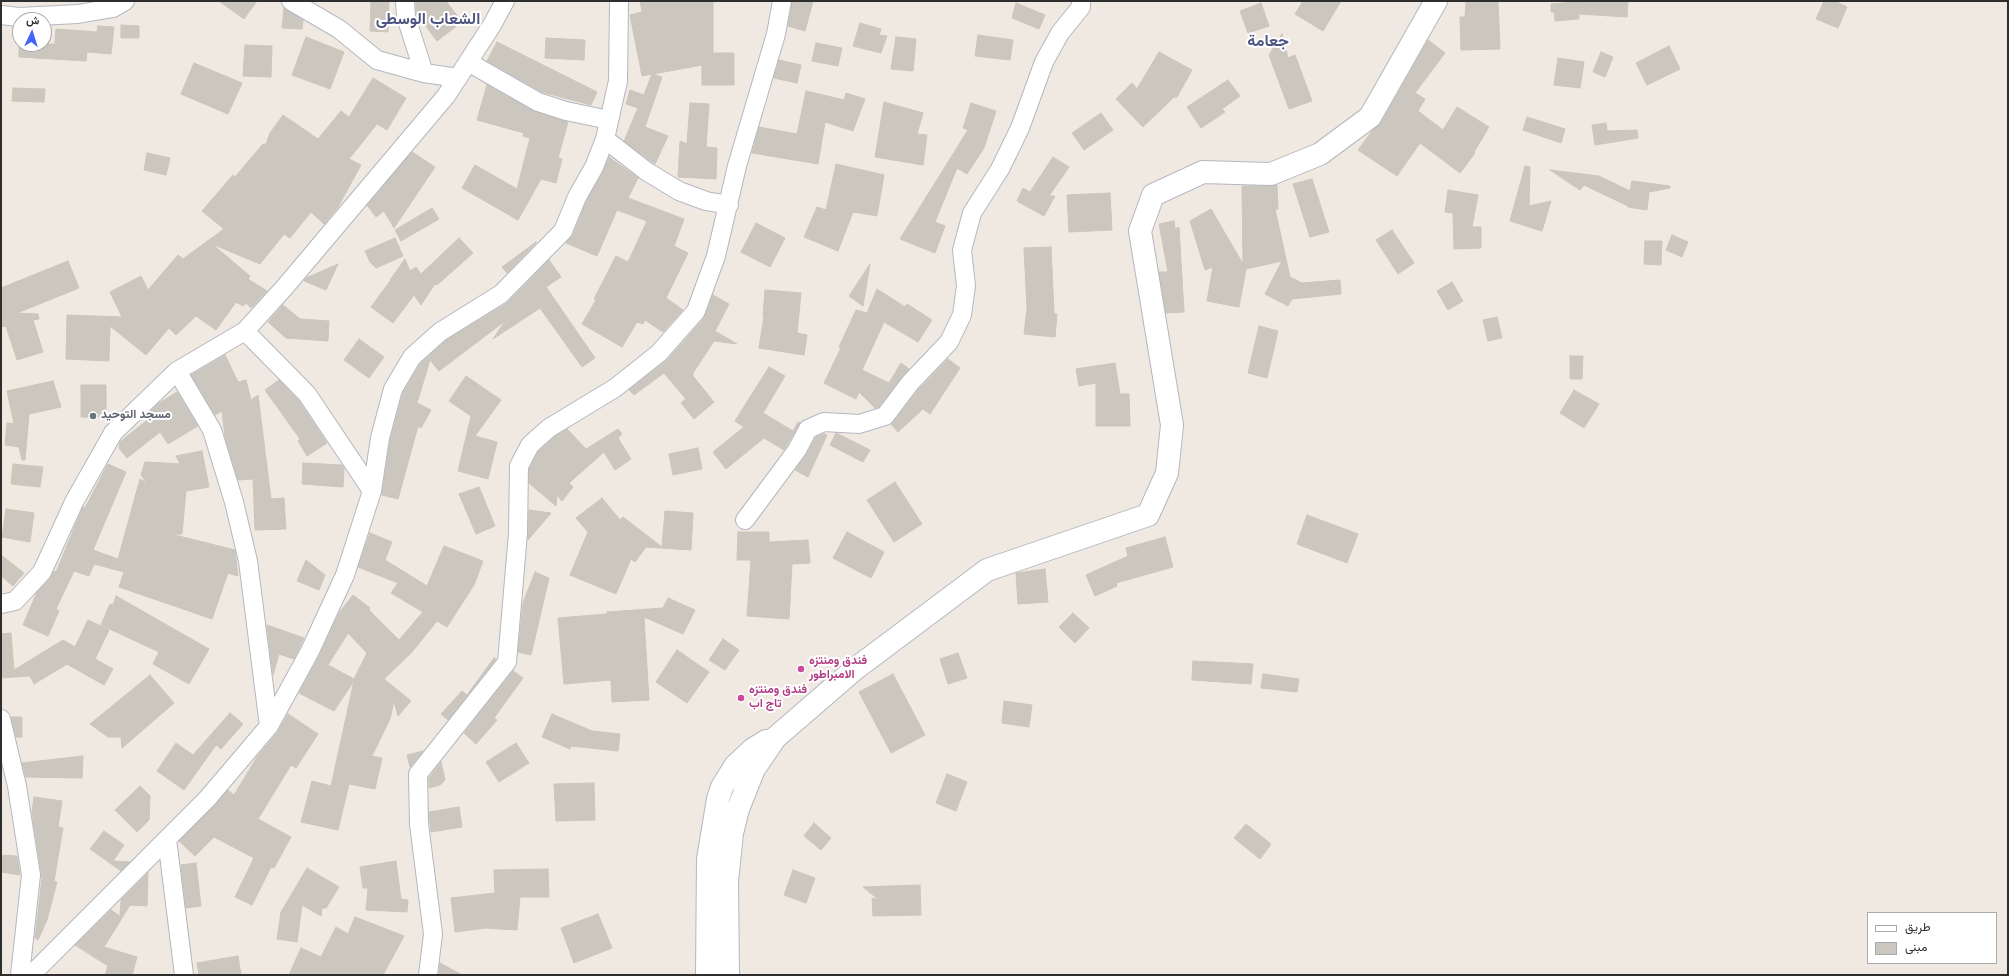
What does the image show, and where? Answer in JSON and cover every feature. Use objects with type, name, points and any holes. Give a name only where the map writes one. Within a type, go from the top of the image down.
[{"type":"main road","points":[[707,975],[708,859],[718,799],[722,787],[735,766],[753,749],[775,738],[855,670],[987,570],[1148,515],[1167,473],[1172,425],[1140,231],[1153,195],[1203,172],[1271,174],[1320,154],[1370,117],[1436,1]]},
{"type":"main road","points":[[728,975],[727,881],[732,833],[738,809],[754,769],[775,738]]},
{"type":"street","points":[[1,16],[18,17],[78,14],[113,8],[125,1]]},
{"type":"street","points":[[291,1],[339,29],[377,60],[424,73],[458,78]]},
{"type":"street","points":[[405,1],[406,17],[424,73]]},
{"type":"street","points":[[1,604],[15,600],[42,572],[74,502],[113,434],[177,371],[245,331],[284,288],[446,96],[505,1]]},
{"type":"street","points":[[30,975],[207,800],[269,726],[310,651],[345,575],[372,491],[380,438],[393,389],[412,357],[440,332],[501,294],[562,231],[605,139],[618,81],[619,1]]},
{"type":"street","points":[[428,975],[433,934],[419,824],[418,774],[506,662],[518,533],[519,466],[530,445],[549,428],[615,388],[659,353],[696,311],[716,256],[737,166],[776,34],[782,1]]},
{"type":"street","points":[[745,520],[798,450],[808,429],[824,422],[859,424],[885,416],[910,383],[949,342],[962,315],[966,286],[962,250],[972,213],[1000,169],[1020,128],[1044,62],[1060,33],[1080,7],[1081,1]]},
{"type":"street","points":[[468,62],[538,102],[566,111],[609,120]]},
{"type":"street","points":[[605,139],[646,171],[679,191],[706,201],[729,205]]},
{"type":"street","points":[[245,331],[307,394],[372,491]]},
{"type":"street","points":[[177,371],[212,430],[234,502],[248,561],[269,726]]},
{"type":"street","points":[[1,719],[17,786],[31,875],[20,975]]},
{"type":"street","points":[[167,839],[184,975]]},
{"type":"building","points":[[219,1],[257,1],[244,19]]},
{"type":"building","points":[[371,1],[389,1],[388,32],[370,31]]},
{"type":"building","points":[[416,1],[446,1],[462,22],[437,41],[416,13]]},
{"type":"building","points":[[640,1],[713,1],[713,53],[734,53],[734,85],[702,85],[702,65],[653,74],[662,77],[645,127],[668,136],[655,164],[624,141],[638,108],[626,104],[630,90],[644,95],[652,74],[642,76],[630,15],[642,12]]},
{"type":"building","points":[[792,1],[813,1],[805,31],[788,26]]},
{"type":"building","points":[[1303,1],[1341,1],[1323,31],[1295,14]]},
{"type":"building","points":[[1466,1],[1498,1],[1500,49],[1461,50],[1460,17],[1465,17]]},
{"type":"building","points":[[1586,1],[1628,1],[1627,17],[1579,14],[1579,19],[1555,21],[1554,12],[1551,12],[1551,4]]},
{"type":"building","points":[[1824,1],[1835,1],[1847,7],[1838,28],[1816,19]]},
{"type":"building","points":[[1016,3],[1045,15],[1039,29],[1012,18]]},
{"type":"building","points":[[1261,3],[1269,26],[1248,33],[1240,11]]},
{"type":"building","points":[[284,8],[303,20],[302,29],[282,28]]},
{"type":"building","points":[[860,23],[881,29],[879,35],[887,36],[881,53],[853,46]]},
{"type":"building","points":[[121,25],[139,26],[139,38],[121,38]]},
{"type":"building","points":[[98,26],[114,27],[111,54],[87,52],[86,61],[19,57],[19,52],[52,52],[52,44],[55,44],[56,29],[97,32]]},
{"type":"building","points":[[1282,34],[1288,58],[1295,55],[1312,101],[1289,109],[1269,55]]},
{"type":"building","points":[[978,35],[1013,40],[1010,60],[975,56]]},
{"type":"building","points":[[306,37],[344,52],[330,89],[292,75]]},
{"type":"building","points":[[896,37],[916,39],[913,71],[891,69]]},
{"type":"building","points":[[546,38],[585,40],[584,60],[545,58]]},
{"type":"building","points":[[1428,40],[1445,53],[1415,93],[1425,99],[1418,111],[1443,130],[1457,107],[1489,127],[1474,152],[1475,153],[1460,173],[1420,143],[1397,176],[1358,150],[1372,131],[1381,123]]},
{"type":"building","points":[[497,42],[597,92],[591,105],[542,92],[487,61]]},
{"type":"building","points":[[816,43],[842,48],[838,66],[812,61]]},
{"type":"building","points":[[245,45],[272,46],[271,77],[243,76]]},
{"type":"building","points":[[1669,46],[1680,69],[1647,85],[1636,63]]},
{"type":"building","points":[[1159,52],[1192,70],[1177,97],[1174,97],[1143,127],[1116,99],[1132,83],[1137,89]]},
{"type":"building","points":[[1601,52],[1613,57],[1605,77],[1593,72]]},
{"type":"building","points":[[1558,58],[1584,62],[1580,88],[1554,85]]},
{"type":"building","points":[[779,60],[801,65],[797,83],[774,78]]},
{"type":"building","points":[[194,63],[242,83],[228,114],[181,94]]},
{"type":"building","points":[[373,78],[406,98],[387,130],[377,124],[349,159],[361,165],[338,207],[324,224],[311,212],[290,238],[284,234],[260,264],[212,244],[250,276],[248,279],[267,291],[251,308],[246,303],[243,306],[236,302],[216,330],[196,316],[176,335],[169,328],[146,355],[110,326],[109,361],[66,359],[67,315],[122,317],[110,292],[141,276],[148,290],[178,255],[183,259],[224,229],[202,211],[233,175],[235,177],[263,144],[266,144],[270,133],[283,115],[318,139],[341,111],[349,117]]},
{"type":"building","points":[[1228,80],[1240,96],[1222,109],[1225,112],[1201,128],[1187,107]]},
{"type":"building","points":[[487,85],[533,111],[568,122],[558,158],[562,159],[556,183],[541,179],[518,220],[462,188],[475,165],[517,189],[530,138],[523,136],[524,133],[477,120]]},
{"type":"building","points":[[13,88],[45,89],[44,102],[12,101]]},
{"type":"building","points":[[806,91],[844,100],[846,93],[865,99],[853,131],[825,122],[818,164],[752,153],[759,127],[797,134]]},
{"type":"building","points":[[884,102],[923,113],[917,134],[927,135],[923,165],[875,157]]},
{"type":"building","points":[[690,103],[709,104],[706,147],[717,148],[716,179],[678,177],[680,141],[687,144]]},
{"type":"building","points":[[971,103],[996,111],[984,148],[967,174],[957,168],[935,222],[945,226],[935,253],[900,239],[968,130],[963,128]]},
{"type":"building","points":[[1101,113],[1113,130],[1084,150],[1072,133]]},
{"type":"building","points":[[1527,117],[1565,129],[1561,143],[1523,130]]},
{"type":"building","points":[[1606,123],[1607,131],[1637,130],[1638,138],[1595,145],[1592,125]]},
{"type":"building","points":[[412,152],[435,167],[394,228],[384,211],[376,217],[367,205]]},
{"type":"building","points":[[147,153],[170,158],[166,175],[144,170]]},
{"type":"building","points":[[609,157],[638,178],[628,198],[684,219],[674,246],[688,253],[666,298],[683,310],[663,332],[645,320],[643,324],[637,322],[622,347],[582,324],[596,300],[594,299],[616,256],[628,262],[647,221],[617,210],[597,256],[566,243],[573,235],[586,202],[603,172]]},
{"type":"building","points":[[1053,157],[1069,167],[1049,196],[1055,196],[1044,216],[1017,201],[1023,188],[1030,192]]},
{"type":"building","points":[[836,164],[884,175],[877,216],[853,212],[838,251],[804,237],[817,207],[826,210]]},
{"type":"building","points":[[1525,166],[1530,167],[1529,206],[1551,201],[1542,231],[1510,221]]},
{"type":"building","points":[[1550,170],[1599,176],[1630,191],[1632,181],[1670,186],[1670,188],[1649,192],[1647,210],[1628,207],[1584,185],[1580,190]]},
{"type":"building","points":[[1312,179],[1329,232],[1310,237],[1293,184]]},
{"type":"building","points":[[1277,185],[1278,209],[1275,209],[1290,277],[1302,283],[1340,280],[1341,294],[1292,299],[1288,306],[1265,294],[1282,261],[1246,269],[1239,307],[1207,301],[1213,267],[1205,270],[1190,221],[1211,209],[1243,264],[1242,186]]},
{"type":"building","points":[[1448,190],[1478,195],[1472,227],[1481,227],[1481,248],[1454,249],[1453,213],[1445,212]]},
{"type":"building","points":[[1110,193],[1112,230],[1069,232],[1067,195]]},
{"type":"building","points":[[432,208],[439,219],[401,241],[395,230]]},
{"type":"building","points":[[1174,221],[1175,229],[1179,227],[1184,312],[1166,313],[1159,272],[1168,272],[1159,224]]},
{"type":"building","points":[[756,223],[785,238],[770,267],[741,252]]},
{"type":"building","points":[[1392,230],[1414,263],[1398,274],[1376,240]]},
{"type":"building","points":[[1672,235],[1688,242],[1682,257],[1666,250]]},
{"type":"building","points":[[395,238],[403,256],[376,268],[370,262],[365,251]]},
{"type":"building","points":[[459,238],[473,253],[437,285],[435,284],[421,305],[414,295],[393,323],[371,307],[390,281],[392,282],[390,280],[405,259],[410,271],[416,267],[421,274]]},
{"type":"building","points":[[1645,241],[1662,241],[1661,265],[1644,264]]},
{"type":"building","points":[[536,243],[507,273],[502,267]]},
{"type":"building","points":[[1051,247],[1054,314],[1057,314],[1055,337],[1024,334],[1027,308],[1024,248]]},
{"type":"building","points":[[549,260],[561,277],[546,287],[595,358],[582,367],[540,308],[493,339],[505,321],[439,371],[430,360],[417,403],[431,410],[421,428],[418,426],[398,499],[382,495],[390,440],[403,393],[420,364],[446,340],[507,303]]},
{"type":"building","points":[[68,261],[79,288],[17,313],[38,314],[39,319],[33,320],[43,352],[17,360],[6,326],[1,327],[1,288]]},
{"type":"building","points":[[338,264],[326,290],[304,281],[306,278]]},
{"type":"building","points":[[870,264],[863,306],[849,296]]},
{"type":"building","points":[[1452,282],[1463,301],[1448,310],[1437,291]]},
{"type":"building","points":[[877,289],[905,307],[907,304],[932,320],[918,342],[884,322],[862,370],[889,383],[901,363],[909,369],[879,407],[875,408],[859,392],[856,399],[824,383],[841,348],[839,347],[856,310],[867,313]]},
{"type":"building","points":[[765,290],[801,293],[797,333],[807,335],[804,355],[759,348],[764,316]]},
{"type":"building","points":[[713,295],[729,304],[715,331],[737,344],[714,341],[693,373],[693,376],[714,402],[694,419],[681,403],[686,399],[664,373],[634,395],[629,390],[667,360],[704,318]]},
{"type":"building","points":[[283,305],[300,319],[329,321],[328,341],[286,338],[268,322]]},
{"type":"building","points":[[1497,317],[1502,338],[1488,341],[1483,320]]},
{"type":"building","points":[[1259,326],[1278,331],[1267,378],[1248,373]]},
{"type":"building","points":[[359,339],[384,357],[369,378],[344,360]]},
{"type":"building","points":[[225,355],[238,382],[246,380],[251,400],[258,395],[271,499],[284,498],[286,529],[255,530],[253,479],[238,480],[225,437],[222,411],[215,415],[191,375]]},
{"type":"building","points":[[1570,356],[1583,356],[1582,379],[1570,379]]},
{"type":"building","points":[[948,359],[960,368],[930,414],[923,409],[898,432],[891,424],[918,390]]},
{"type":"building","points":[[1115,363],[1120,394],[1129,394],[1130,426],[1096,426],[1096,383],[1079,386],[1076,369]]},
{"type":"building","points":[[769,367],[785,376],[763,413],[793,431],[798,422],[800,423],[784,450],[764,438],[726,469],[713,452],[744,427],[735,421]]},
{"type":"building","points":[[466,376],[501,400],[475,436],[497,442],[488,479],[458,471],[471,416],[449,401]]},
{"type":"building","points":[[279,380],[299,401],[327,443],[307,456],[298,441],[300,439],[265,390]]},
{"type":"building","points":[[53,381],[61,407],[29,414],[25,460],[22,460],[19,447],[5,445],[7,423],[14,424],[7,391]]},
{"type":"building","points":[[81,385],[106,385],[106,417],[81,417]]},
{"type":"building","points":[[1574,390],[1599,404],[1584,428],[1560,413]]},
{"type":"building","points":[[177,392],[198,426],[168,444],[160,432],[127,458],[119,448],[120,442],[151,417],[144,417],[158,404]]},
{"type":"building","points":[[567,429],[586,449],[618,429],[622,434],[618,438],[631,459],[615,470],[604,452],[569,483],[573,487],[562,501],[557,495],[556,506],[529,483],[529,469],[538,452],[555,436]]},
{"type":"building","points":[[836,433],[870,450],[863,462],[830,445]]},
{"type":"building","points":[[824,434],[827,435],[808,477],[795,470],[806,455],[816,437]]},
{"type":"building","points":[[698,448],[702,469],[673,475],[669,454]]},
{"type":"building","points":[[202,451],[209,487],[186,491],[182,534],[171,534],[235,550],[238,576],[228,573],[212,619],[119,587],[124,572],[94,564],[89,576],[74,571],[56,609],[59,611],[48,636],[23,625],[37,592],[50,579],[54,571],[56,572],[83,507],[85,508],[108,464],[126,472],[93,550],[118,559],[140,479],[147,483],[141,475],[145,462],[180,464],[176,456]]},
{"type":"building","points":[[303,463],[342,465],[344,469],[343,487],[302,484]]},
{"type":"building","points":[[13,464],[43,467],[40,487],[11,484]]},
{"type":"building","points":[[895,482],[922,524],[894,542],[867,500]]},
{"type":"building","points":[[479,487],[495,526],[476,534],[459,494]]},
{"type":"building","points":[[602,498],[620,520],[623,517],[662,547],[665,511],[693,513],[691,550],[646,547],[635,562],[631,559],[616,594],[570,575],[588,532],[576,518]]},
{"type":"building","points":[[6,509],[34,513],[30,542],[2,537]]},
{"type":"building","points":[[529,510],[551,513],[528,540],[528,533]]},
{"type":"building","points":[[1307,515],[1358,534],[1347,563],[1297,544]]},
{"type":"building","points":[[738,532],[769,532],[769,542],[808,540],[810,563],[792,564],[789,619],[747,616],[751,560],[737,560]]},
{"type":"building","points":[[847,532],[884,552],[871,578],[833,558]]},
{"type":"building","points":[[370,533],[392,542],[385,560],[427,586],[444,546],[483,561],[474,585],[447,627],[437,621],[412,652],[384,679],[411,701],[398,716],[394,701],[390,719],[372,756],[382,758],[375,789],[349,784],[338,830],[301,822],[312,781],[331,786],[354,681],[334,711],[299,693],[319,656],[339,613],[353,595],[370,608],[369,610],[399,640],[423,612],[391,593],[398,583],[358,567]],"holes":[[[348,633],[367,653],[354,679],[328,665]]]},
{"type":"building","points":[[1165,537],[1173,567],[1116,583],[1117,586],[1095,596],[1086,575],[1128,556],[1126,548]]},
{"type":"building","points":[[1,555],[24,573],[13,586],[1,576]]},
{"type":"building","points":[[306,560],[325,575],[319,590],[297,581]]},
{"type":"building","points":[[1045,569],[1048,602],[1018,604],[1016,573]]},
{"type":"building","points":[[535,572],[549,578],[531,655],[518,652],[523,603]]},
{"type":"building","points":[[116,596],[209,649],[189,684],[153,664],[159,652],[101,625],[110,604],[113,605]]},
{"type":"building","points":[[668,598],[695,610],[683,634],[644,617],[649,700],[612,702],[611,680],[564,684],[558,618],[607,614],[607,612],[663,608]]},
{"type":"building","points":[[1073,613],[1089,628],[1075,643],[1059,627]]},
{"type":"building","points":[[88,620],[109,630],[95,659],[113,669],[104,685],[67,664],[34,684],[30,676],[1,678],[1,634],[11,633],[14,670],[63,640],[75,647]]},
{"type":"building","points":[[267,625],[304,638],[294,659],[279,654],[273,675]]},
{"type":"building","points":[[723,639],[739,650],[725,670],[709,660]]},
{"type":"building","points":[[677,650],[709,672],[687,703],[656,682]]},
{"type":"building","points":[[958,653],[967,678],[948,684],[940,659]]},
{"type":"building","points":[[494,658],[496,659],[448,720],[441,714],[462,691],[467,695]]},
{"type":"building","points":[[1193,661],[1253,664],[1251,684],[1192,680]]},
{"type":"building","points":[[513,671],[523,678],[494,718],[497,720],[476,744],[464,733]]},
{"type":"building","points":[[893,674],[925,735],[891,753],[859,692]]},
{"type":"building","points":[[1263,674],[1299,679],[1297,692],[1261,688]]},
{"type":"building","points":[[150,675],[174,703],[122,748],[121,737],[108,737],[90,724]]},
{"type":"building","points":[[1004,701],[1032,705],[1029,727],[1002,723]]},
{"type":"building","points":[[230,713],[243,724],[221,749],[216,745],[184,790],[157,771],[176,743],[193,755]]},
{"type":"building","points":[[288,714],[318,734],[296,768],[291,765],[258,819],[291,837],[274,868],[271,867],[252,905],[235,897],[254,858],[214,837],[195,856],[179,841],[228,790],[234,795],[257,757],[277,733]]},
{"type":"building","points":[[552,714],[592,731],[620,734],[618,751],[571,746],[570,749],[542,737]]},
{"type":"building","points":[[11,717],[22,717],[22,737],[16,737]]},
{"type":"building","points":[[516,743],[529,763],[499,782],[486,762]]},
{"type":"building","points":[[423,751],[410,767],[407,755]]},
{"type":"building","points":[[83,756],[82,778],[26,777],[22,763]]},
{"type":"building","points":[[441,762],[445,780],[440,785],[429,788],[429,778]]},
{"type":"building","points":[[947,774],[967,782],[956,811],[936,803]]},
{"type":"building","points":[[594,783],[595,820],[556,821],[554,784]]},
{"type":"building","points":[[140,786],[150,796],[149,820],[137,832],[115,810]]},
{"type":"building","points":[[34,797],[62,801],[58,827],[63,828],[54,881],[57,882],[47,920],[38,940],[35,938],[42,878],[32,812]]},
{"type":"building","points":[[459,807],[462,827],[431,832],[429,812]]},
{"type":"building","points":[[814,823],[831,838],[821,850],[804,836]]},
{"type":"building","points":[[1246,824],[1271,844],[1260,859],[1234,838]]},
{"type":"building","points":[[104,831],[124,845],[113,861],[130,862],[121,871],[90,849]]},
{"type":"building","points":[[1,855],[17,856],[20,875],[1,872]]},
{"type":"building","points":[[396,861],[401,899],[408,900],[407,912],[366,910],[368,888],[363,888],[360,867]]},
{"type":"building","points":[[196,863],[201,906],[186,908],[181,865]]},
{"type":"building","points":[[307,868],[339,887],[326,908],[322,908],[321,916],[302,905],[297,942],[277,939],[281,912]]},
{"type":"building","points":[[548,869],[549,897],[520,897],[517,930],[486,928],[455,932],[451,898],[495,893],[494,870]]},
{"type":"building","points":[[793,870],[815,878],[806,903],[784,895]]},
{"type":"building","points":[[148,873],[147,906],[130,905],[104,947],[137,957],[132,975],[105,975],[108,966],[75,945],[111,910],[120,916],[121,900]]},
{"type":"building","points":[[920,885],[921,915],[873,916],[872,898],[879,900],[863,887]]},
{"type":"building","points":[[598,914],[612,948],[574,963],[561,928]]},
{"type":"building","points":[[355,917],[404,936],[383,975],[289,975],[301,948],[321,957],[336,927],[348,934]]},
{"type":"building","points":[[238,956],[241,975],[199,975],[197,963]]},
{"type":"building","points":[[440,963],[462,975],[439,975]]},
{"type":"place","name":"مسجد التوحيد","points":[[93,416]]},
{"type":"place","name":"فندق ومنتزه الامبراطور","points":[[801,669]]},
{"type":"place","name":"فندق ومنتزه تاج اب","points":[[741,698]]},
{"type":"district","name":"الشعاب الوسطى","points":[[428,21]]},
{"type":"district","name":"جعامة","points":[[1268,43]]}]
